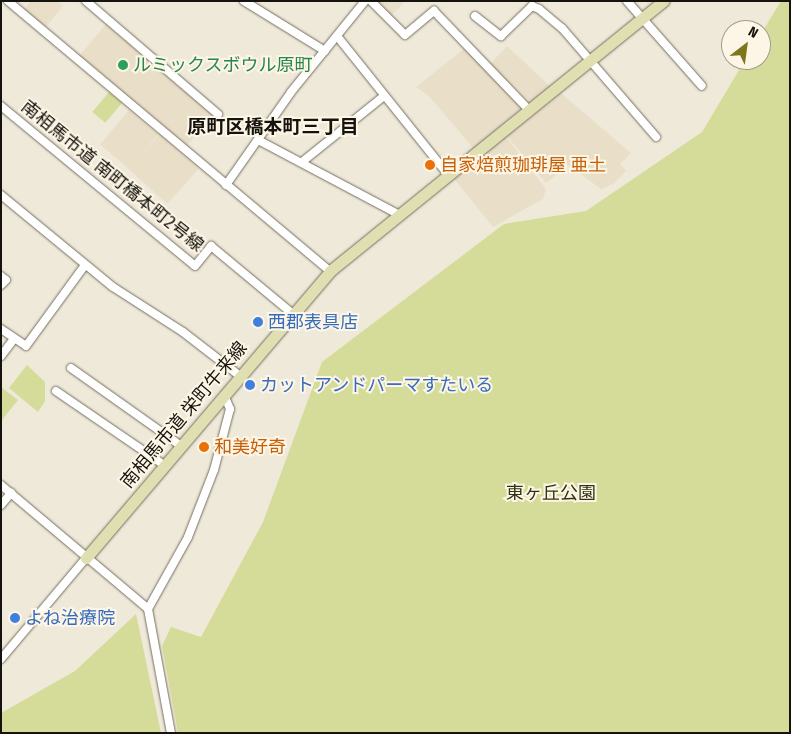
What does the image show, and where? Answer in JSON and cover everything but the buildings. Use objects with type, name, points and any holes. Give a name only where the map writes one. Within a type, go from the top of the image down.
[{"type":"street","points":[[8,1],[330,271]]},
{"type":"street","points":[[86,1],[218,114]]},
{"type":"street","points":[[244,1],[325,51]]},
{"type":"street","points":[[226,185],[325,51],[365,1]]},
{"type":"street","points":[[371,1],[405,36],[434,11],[530,111]]},
{"type":"street","points":[[627,1],[702,86]]},
{"type":"street","name":"南相馬市道 栄町牛来線","points":[[1,659],[330,271],[664,1]]},
{"type":"street","points":[[475,16],[501,36],[532,6],[562,28],[656,137]]},
{"type":"street","points":[[337,36],[449,176]]},
{"type":"street","points":[[302,162],[384,96]]},
{"type":"street","name":"南相馬市道 南町橋本町2号線","points":[[1,106],[195,266],[211,246],[293,314]]},
{"type":"street","points":[[260,141],[400,215]]},
{"type":"street","points":[[1,195],[85,265],[240,376]]},
{"type":"street","points":[[1,329],[26,346],[30,343],[85,265]]},
{"type":"street","points":[[1,276],[6,280],[1,285]]},
{"type":"street","points":[[1,356],[14,339]]},
{"type":"street","points":[[71,368],[181,446]]},
{"type":"street","points":[[56,391],[164,465]]},
{"type":"street","points":[[171,733],[148,609],[188,537],[214,470],[230,409],[224,395]]},
{"type":"street","points":[[1,485],[148,609]]},
{"type":"street","points":[[1,505],[11,493]]},
{"type":"shaded area","points":[[30,1],[57,1],[63,6],[45,28],[24,11]]},
{"type":"shaded area","points":[[376,1],[403,1],[404,3],[390,17]]},
{"type":"shaded area","points":[[106,24],[213,114],[187,145],[80,55]]},
{"type":"shaded area","points":[[507,46],[550,86],[533,105],[490,64]]},
{"type":"shaded area","points":[[465,48],[523,107],[474,149],[429,96],[416,87]]},
{"type":"shaded area","points":[[561,93],[631,153],[620,164],[626,171],[613,184],[601,189],[568,165],[546,183],[507,136]]},
{"type":"shaded area","points":[[129,110],[158,134],[129,169],[100,144]]},
{"type":"shaded area","points":[[160,134],[199,169],[167,204],[129,169]]},
{"type":"shaded area","points":[[506,137],[546,189],[543,199],[493,227],[454,179]]},
{"type":"green space","name":"東ヶ丘公園","points":[[781,1],[790,1],[790,733],[178,733],[162,646],[171,627],[201,637],[263,522],[322,362],[504,224],[586,211],[702,132],[739,70],[771,70],[771,20],[769,20]]},
{"type":"green space","points":[[109,92],[122,103],[105,123],[92,112]]},
{"type":"green space","points":[[27,365],[45,382],[45,401],[38,412],[9,388]]},
{"type":"green space","points":[[1,387],[18,400],[1,421]]},
{"type":"green space","points":[[136,614],[161,733],[1,733],[1,713],[75,671]]},
{"type":"place","name":"ルミックスボウル原町","points":[[123,65]]},
{"type":"place","name":"自家焙煎珈琲屋 亜土","points":[[430,165]]},
{"type":"place","name":"西郡表具店","points":[[258,322]]},
{"type":"place","name":"カットアンドパーマすたいる","points":[[250,385]]},
{"type":"place","name":"和美好奇","points":[[204,447]]},
{"type":"place","name":"よね治療院","points":[[15,618]]},
{"type":"district","name":"原町区橋本町三丁目","points":[[273,127]]}]
